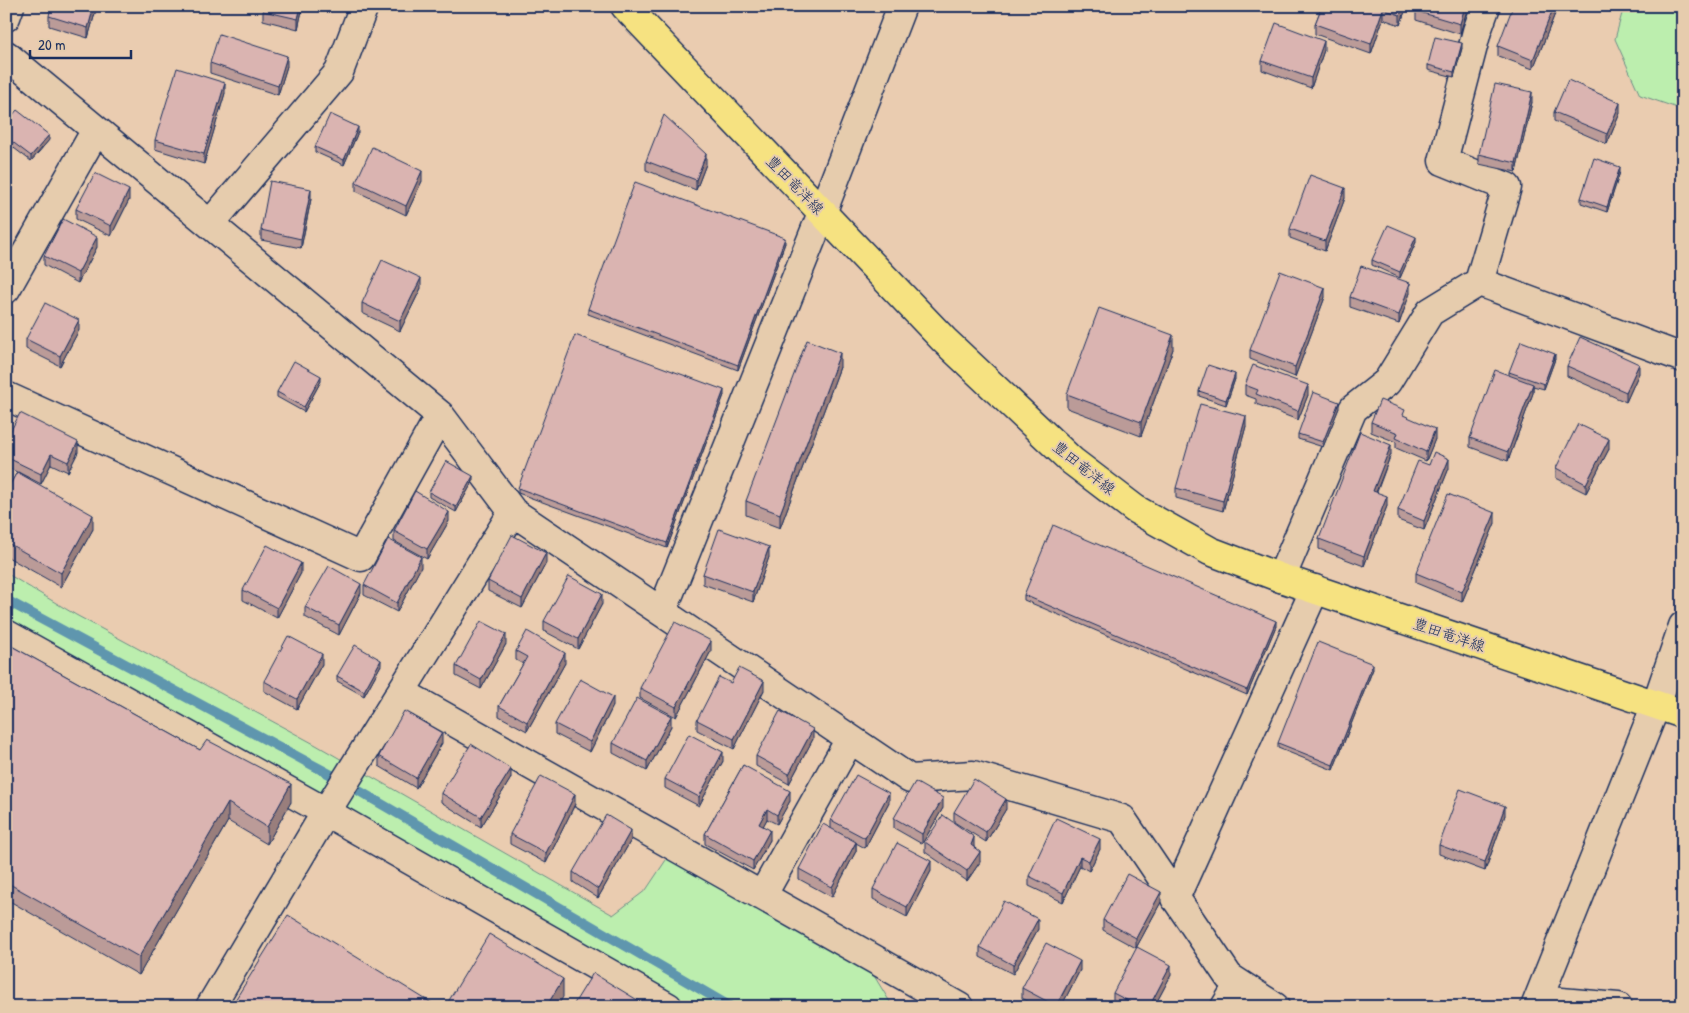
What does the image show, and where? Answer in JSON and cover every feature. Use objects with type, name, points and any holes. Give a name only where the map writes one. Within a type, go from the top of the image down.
[{"type":"main road","name":"豊田竜洋線","points":[[625,6],[944,340],[1072,461],[1143,514],[1210,551],[1281,578],[1683,714]]},
{"type":"street","points":[[6,17],[10,6]]},
{"type":"street","points":[[210,224],[339,72],[364,6]]},
{"type":"street","points":[[662,612],[822,213],[902,6]]},
{"type":"street","points":[[1281,578],[1353,409],[1387,382],[1430,312],[1480,282],[1507,187],[1443,161],[1477,31],[1486,6]]},
{"type":"street","points":[[6,55],[440,415],[513,512],[910,779],[973,775],[1122,819],[1229,978],[1275,1007]]},
{"type":"street","points":[[6,289],[96,130]]},
{"type":"street","points":[[1480,282],[1683,358]]},
{"type":"street","points":[[6,396],[361,557],[440,415]]},
{"type":"street","points":[[210,1007],[326,812],[513,512]]},
{"type":"street","points":[[1175,898],[1315,588]]},
{"type":"street","points":[[1618,1007],[1536,1003],[1656,706],[1683,626]]},
{"type":"street","points":[[6,634],[326,812],[668,1007]]},
{"type":"street","points":[[401,692],[959,1007]]},
{"type":"street","points":[[762,896],[850,739]]},
{"type":"street","points":[[1225,1007],[1239,984]]},
{"type":"green space","points":[[1624,6],[1683,6],[1683,110],[1640,95],[1615,39]]},
{"type":"green space","points":[[6,573],[76,615],[316,745],[613,915],[646,890],[670,854],[859,951],[893,1007],[668,1007],[6,633]]},
{"type":"building","points":[[51,6],[94,6],[88,28],[49,16]]},
{"type":"building","points":[[264,6],[301,6],[298,19],[263,11]]},
{"type":"building","points":[[1322,6],[1404,6],[1400,15],[1383,9],[1371,44],[1315,24]]},
{"type":"building","points":[[1417,6],[1465,6],[1460,24],[1416,11]]},
{"type":"building","points":[[1513,6],[1554,6],[1533,60],[1498,46]]},
{"type":"building","points":[[1276,23],[1324,41],[1311,78],[1262,61]]},
{"type":"building","points":[[219,34],[287,56],[278,86],[210,63]]},
{"type":"building","points":[[1435,37],[1462,43],[1454,72],[1428,65]]},
{"type":"building","points":[[177,68],[225,83],[204,154],[155,140]]},
{"type":"building","points":[[1568,80],[1620,103],[1607,134],[1554,112]]},
{"type":"building","points":[[1495,84],[1532,92],[1516,163],[1479,154]]},
{"type":"building","points":[[17,110],[49,135],[31,156],[6,137],[6,123]]},
{"type":"building","points":[[330,114],[358,127],[344,160],[315,147]]},
{"type":"building","points":[[664,115],[706,154],[696,180],[646,161]]},
{"type":"building","points":[[372,147],[422,171],[406,206],[356,182]]},
{"type":"building","points":[[1594,158],[1620,167],[1607,207],[1581,198]]},
{"type":"building","points":[[95,173],[129,190],[111,226],[76,209]]},
{"type":"building","points":[[1310,175],[1345,188],[1325,241],[1290,229]]},
{"type":"building","points":[[270,181],[311,189],[301,239],[261,230]]},
{"type":"building","points":[[635,182],[785,238],[738,365],[588,309]]},
{"type":"building","points":[[63,219],[97,237],[78,273],[44,256]]},
{"type":"building","points":[[1388,225],[1416,237],[1400,272],[1372,260]]},
{"type":"building","points":[[382,260],[421,278],[400,321],[362,303]]},
{"type":"building","points":[[1361,266],[1410,283],[1399,315],[1350,297]]},
{"type":"building","points":[[1280,271],[1325,288],[1295,367],[1250,350]]},
{"type":"building","points":[[45,303],[79,320],[60,356],[26,339]]},
{"type":"building","points":[[1099,308],[1173,335],[1141,422],[1067,394]]},
{"type":"building","points":[[575,335],[724,390],[667,543],[518,488]]},
{"type":"building","points":[[1580,337],[1639,364],[1626,392],[1567,366]]},
{"type":"building","points":[[807,340],[840,353],[780,514],[746,501]]},
{"type":"building","points":[[1521,341],[1555,354],[1544,384],[1509,372]]},
{"type":"building","points":[[294,361],[321,376],[304,407],[277,392]]},
{"type":"building","points":[[1208,365],[1235,374],[1226,400],[1199,391]]},
{"type":"building","points":[[1253,365],[1308,385],[1298,411],[1256,394],[1258,390],[1245,385]]},
{"type":"building","points":[[1495,370],[1533,384],[1508,452],[1470,438]]},
{"type":"building","points":[[1313,392],[1339,402],[1323,442],[1298,434]]},
{"type":"building","points":[[1380,400],[1405,410],[1403,415],[1435,429],[1426,452],[1396,438],[1398,433],[1371,422]]},
{"type":"building","points":[[1200,404],[1246,416],[1223,501],[1176,488]]},
{"type":"building","points":[[20,413],[78,442],[68,462],[51,454],[41,474],[6,457],[6,440]]},
{"type":"building","points":[[1578,424],[1609,439],[1586,484],[1556,468]]},
{"type":"building","points":[[1360,432],[1391,445],[1373,491],[1387,496],[1364,556],[1319,539]]},
{"type":"building","points":[[1434,452],[1449,459],[1424,521],[1398,510],[1418,461],[1429,465]]},
{"type":"building","points":[[446,461],[473,476],[456,507],[429,492]]},
{"type":"building","points":[[17,472],[93,515],[61,573],[6,542],[6,492]]},
{"type":"building","points":[[415,491],[449,512],[427,549],[394,531]]},
{"type":"building","points":[[1448,494],[1495,513],[1462,592],[1416,573]]},
{"type":"building","points":[[1053,525],[1276,621],[1247,690],[1024,595]]},
{"type":"building","points":[[719,529],[769,547],[753,592],[703,574]]},
{"type":"building","points":[[512,535],[546,553],[522,599],[488,581]]},
{"type":"building","points":[[388,539],[421,557],[397,603],[364,585]]},
{"type":"building","points":[[267,545],[301,563],[277,608],[243,590]]},
{"type":"building","points":[[329,566],[361,584],[339,625],[305,607]]},
{"type":"building","points":[[569,576],[602,594],[578,639],[544,621]]},
{"type":"building","points":[[481,621],[506,634],[481,680],[456,666]]},
{"type":"building","points":[[675,622],[711,641],[676,707],[640,688]]},
{"type":"building","points":[[527,631],[565,653],[527,722],[499,706],[527,657],[516,651]]},
{"type":"building","points":[[288,636],[322,654],[297,699],[264,681]]},
{"type":"building","points":[[1318,642],[1373,664],[1333,765],[1278,743]]},
{"type":"building","points":[[6,643],[200,750],[207,740],[291,784],[267,827],[228,803],[139,957],[6,882]]},
{"type":"building","points":[[355,645],[381,660],[364,691],[337,676]]},
{"type":"building","points":[[739,668],[764,681],[734,739],[697,720],[719,677],[731,683]]},
{"type":"building","points":[[580,679],[613,697],[590,742],[555,724]]},
{"type":"building","points":[[637,698],[671,716],[647,761],[613,743]]},
{"type":"building","points":[[404,711],[442,733],[416,778],[379,756]]},
{"type":"building","points":[[780,711],[813,729],[789,774],[756,756]]},
{"type":"building","points":[[689,734],[723,752],[699,797],[665,779]]},
{"type":"building","points":[[471,744],[511,769],[481,817],[441,793]]},
{"type":"building","points":[[743,765],[790,791],[777,815],[767,809],[759,824],[770,830],[753,861],[705,834]]},
{"type":"building","points":[[856,775],[889,793],[865,838],[831,820]]},
{"type":"building","points":[[541,776],[575,794],[546,853],[510,834]]},
{"type":"building","points":[[974,779],[1006,799],[986,832],[954,812]]},
{"type":"building","points":[[915,782],[943,798],[922,834],[894,818]]},
{"type":"building","points":[[1460,789],[1505,806],[1485,862],[1439,845]]},
{"type":"building","points":[[606,815],[631,830],[598,889],[573,872]]},
{"type":"building","points":[[943,815],[974,837],[971,845],[980,852],[967,871],[925,842]]},
{"type":"building","points":[[1056,818],[1100,839],[1089,861],[1080,857],[1063,893],[1029,876]]},
{"type":"building","points":[[823,824],[856,842],[832,887],[799,869]]},
{"type":"building","points":[[897,843],[931,861],[907,907],[873,889]]},
{"type":"building","points":[[1127,874],[1161,892],[1136,938],[1103,920]]},
{"type":"building","points":[[1004,901],[1038,919],[1013,965],[980,947]]},
{"type":"building","points":[[288,915],[438,1007],[235,1007],[232,1005]]},
{"type":"building","points":[[489,934],[563,979],[546,1007],[445,1007]]},
{"type":"building","points":[[1046,943],[1080,961],[1056,1006],[1022,988]]},
{"type":"building","points":[[1137,947],[1171,965],[1149,1007],[1140,1007],[1113,993]]},
{"type":"building","points":[[593,973],[644,1004],[642,1007],[572,1007]]},
{"type":"building","points":[[1104,1000],[1116,1007],[1101,1007]]},
{"type":"waterway","points":[[6,600],[335,777],[731,1007]]}]
